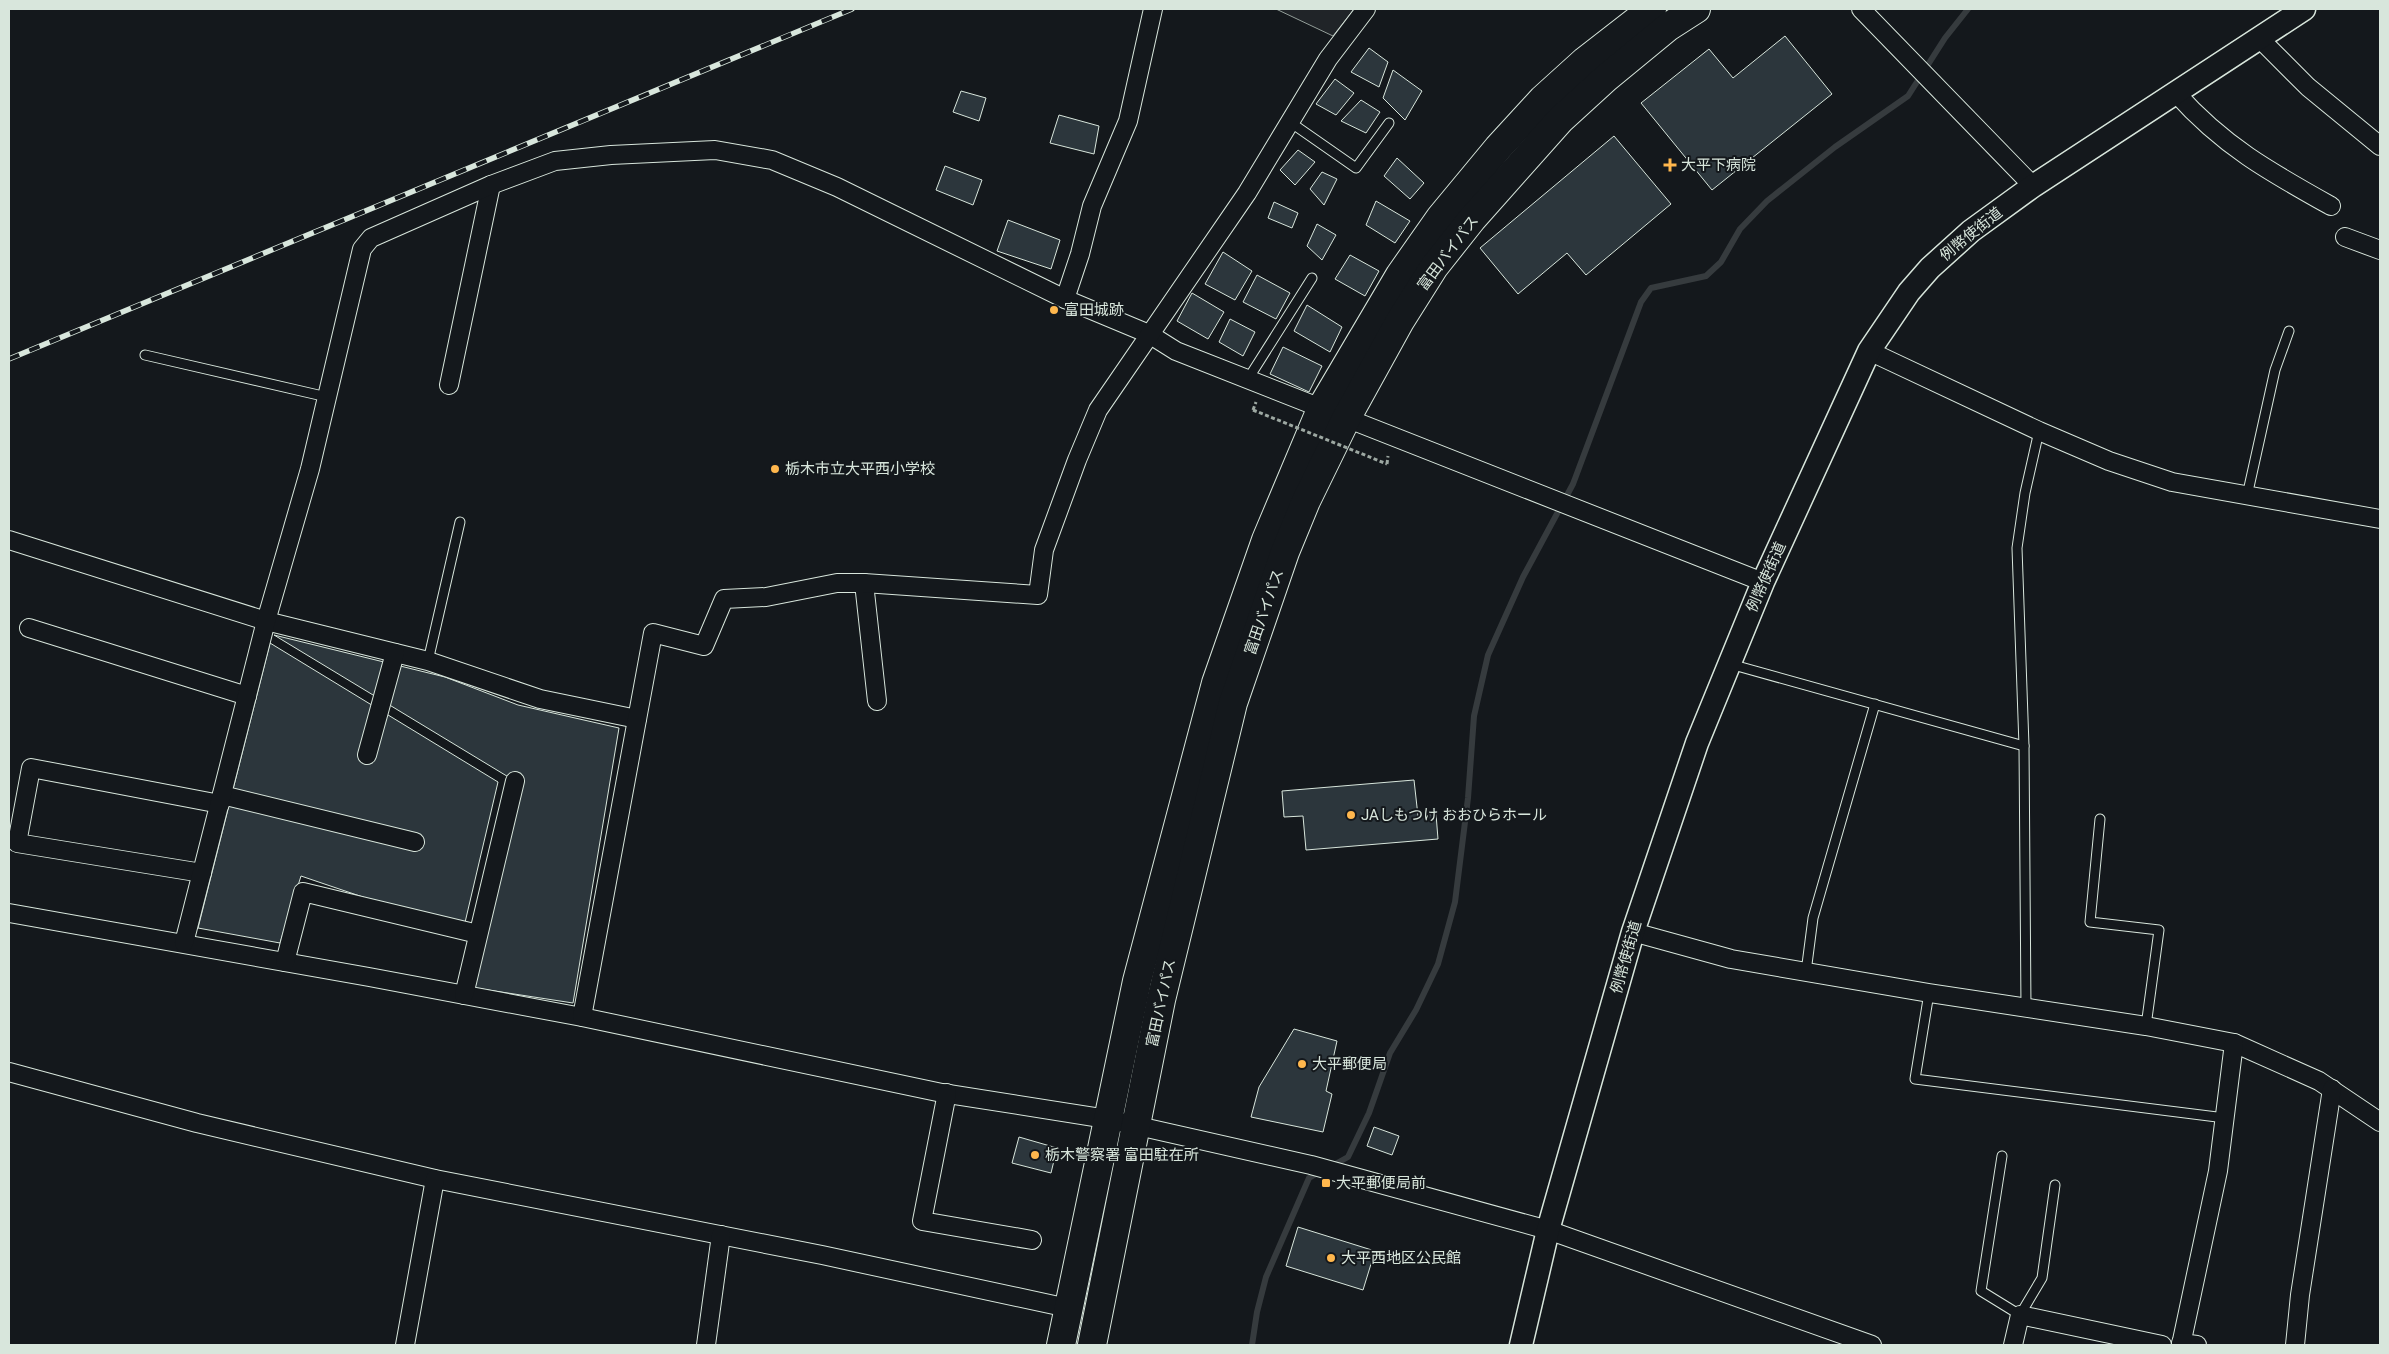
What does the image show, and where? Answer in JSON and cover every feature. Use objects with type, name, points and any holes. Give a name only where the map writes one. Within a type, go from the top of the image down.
[{"type":"main road","name":"富田バイパス","points":[[1092,1345],[1160,1000],[1233,703],[1285,552],[1306,501],[1347,417],[1414,298],[1434,267],[1472,219],[1560,120],[1614,72],[1668,28],[1696,9]]},
{"type":"main road","name":"富田バイパス","points":[[1061,1345],[1138,981],[1216,683],[1266,540],[1322,408],[1400,274],[1446,211],[1542,98],[1648,10]]},
{"type":"street","points":[[1065,299],[1080,254],[1092,206],[1128,120],[1153,9]]},
{"type":"street","points":[[582,1017],[653,633],[704,646],[724,599],[766,597],[837,583],[1038,594],[1044,550],[1098,410],[1148,334],[1247,193],[1328,59],[1366,9]]},
{"type":"street","points":[[1861,9],[2033,186]]},
{"type":"street","name":"例幣使街道","points":[[1520,1345],[1548,1230],[1633,932],[1697,743],[1764,582],[1869,351],[1909,292],[1930,268],[1971,231],[2033,186],[2304,9]]},
{"type":"street","points":[[2259,38],[2308,87],[2380,146]]},
{"type":"street","points":[[2176,93],[2198,117],[2224,140],[2270,171],[2331,206]]},
{"type":"street","points":[[184,944],[266,621],[310,469],[362,249],[371,238],[491,185],[555,161],[611,155],[715,150],[772,160],[837,187],[915,224],[1065,299],[1148,334],[1176,351],[1764,582]]},
{"type":"street","points":[[449,385],[491,185]]},
{"type":"street","points":[[2344,237],[2380,250]]},
{"type":"street","points":[[1869,351],[2039,431],[2109,461],[2172,482],[2380,519]]},
{"type":"street","points":[[9,540],[266,621],[428,661],[540,699],[637,719]]},
{"type":"street","points":[[864,583],[877,701]]},
{"type":"street","points":[[29,628],[247,696]]},
{"type":"street","points":[[366,755],[395,653]]},
{"type":"street","points":[[202,874],[17,843],[31,768],[221,799],[415,842]]},
{"type":"street","points":[[464,995],[515,782]]},
{"type":"street","points":[[285,962],[303,892],[478,934]]},
{"type":"street","points":[[9,913],[582,1017],[947,1094],[1108,1119],[1311,1165],[1548,1230],[1872,1345]]},
{"type":"street","points":[[1633,932],[1731,958],[1806,972],[2146,1026],[2234,1043],[2319,1081],[2380,1122]]},
{"type":"street","points":[[2186,1344],[2218,1171],[2234,1043]]},
{"type":"street","points":[[9,1072],[198,1123],[434,1179],[721,1235],[1068,1308]]},
{"type":"street","points":[[2296,1345],[2300,1294],[2332,1090]]},
{"type":"street","points":[[947,1094],[922,1221],[1032,1240]]},
{"type":"street","points":[[406,1345],[434,1179]]},
{"type":"street","points":[[706,1345],[721,1235]]},
{"type":"street","points":[[2013,1345],[2020,1315],[2162,1345]]},
{"type":"lane","points":[[1290,122],[1356,168],[1389,123]]},
{"type":"lane","points":[[1248,379],[1312,278]]},
{"type":"lane","points":[[2248,496],[2275,370],[2289,331]]},
{"type":"lane","points":[[145,355],[327,397]]},
{"type":"lane","points":[[2026,1008],[2024,746],[2017,548],[2024,493],[2039,431]]},
{"type":"lane","points":[[428,661],[460,522]]},
{"type":"lane","points":[[1730,664],[2024,746]]},
{"type":"lane","points":[[1806,972],[1814,918],[1875,704]]},
{"type":"lane","points":[[2100,819],[2090,922],[2159,930],[2146,1026]]},
{"type":"lane","points":[[1929,992],[1915,1079],[2225,1118]]},
{"type":"lane","points":[[2002,1156],[1981,1291],[2020,1315],[2042,1278],[2055,1185]]},
{"type":"path","points":[[1253,410],[1387,464]]},
{"type":"shaded area","points":[[1276,9],[1354,9],[1333,36]]},
{"type":"building","points":[[1785,36],[1832,94],[1712,190],[1641,103],[1709,49],[1733,78]]},
{"type":"building","points":[[1369,48],[1388,62],[1379,87],[1351,72]]},
{"type":"building","points":[[1393,70],[1422,91],[1405,120],[1383,98]]},
{"type":"building","points":[[1335,79],[1354,93],[1336,115],[1316,104]]},
{"type":"building","points":[[961,91],[986,98],[979,121],[953,112]]},
{"type":"building","points":[[1361,100],[1380,112],[1366,133],[1341,121]]},
{"type":"building","points":[[1059,115],[1099,126],[1094,154],[1050,143]]},
{"type":"building","points":[[1614,136],[1671,204],[1586,275],[1567,253],[1518,294],[1480,248]]},
{"type":"building","points":[[1298,150],[1315,162],[1295,185],[1280,170]]},
{"type":"building","points":[[1397,158],[1424,183],[1410,199],[1384,176]]},
{"type":"building","points":[[945,166],[982,180],[973,205],[936,190]]},
{"type":"building","points":[[1322,172],[1337,179],[1324,205],[1310,189]]},
{"type":"building","points":[[1376,201],[1410,221],[1395,243],[1366,225]]},
{"type":"building","points":[[1274,202],[1298,213],[1292,228],[1268,218]]},
{"type":"building","points":[[1008,220],[1060,240],[1051,269],[997,251]]},
{"type":"building","points":[[1317,224],[1336,235],[1322,260],[1307,246]]},
{"type":"building","points":[[1223,252],[1252,271],[1235,300],[1205,284]]},
{"type":"building","points":[[1350,255],[1379,271],[1365,296],[1335,279]]},
{"type":"building","points":[[1257,275],[1290,293],[1276,319],[1243,302]]},
{"type":"building","points":[[1192,293],[1224,312],[1208,339],[1177,321]]},
{"type":"building","points":[[1307,305],[1342,327],[1330,352],[1294,331]]},
{"type":"building","points":[[1230,319],[1255,332],[1243,356],[1219,342]]},
{"type":"building","points":[[1283,347],[1322,366],[1309,392],[1270,374]]},
{"type":"building","points":[[274,635],[445,677],[518,705],[619,728],[573,1003],[475,988],[515,781]]},
{"type":"building","points":[[270,643],[498,782],[463,931],[301,876],[280,943],[198,928]]},
{"type":"building","name":"JAしもつけ おおひらホール","points":[[1414,780],[1418,816],[1436,814],[1438,839],[1306,850],[1303,816],[1284,817],[1282,791]]},
{"type":"building","name":"大平郵便局","points":[[1294,1029],[1337,1041],[1326,1091],[1332,1094],[1323,1132],[1251,1117],[1259,1087]]},
{"type":"building","points":[[1374,1127],[1399,1136],[1392,1155],[1367,1146]]},
{"type":"building","name":"栃木警察署 富田駐在所","points":[[1019,1137],[1057,1148],[1051,1173],[1012,1163]]},
{"type":"building","name":"大平西地区公民館","points":[[1298,1227],[1375,1251],[1363,1290],[1286,1266]]},
{"type":"waterway","points":[[1330,1167],[1348,1157],[1369,1113],[1390,1053],[1416,1010],[1438,964],[1455,902],[1468,798],[1474,716],[1488,655],[1523,577],[1573,484],[1641,302],[1651,288],[1706,276],[1721,262],[1740,229],[1767,201],[1835,147],[1908,96],[1945,38],[1968,9]]},
{"type":"waterway","points":[[1252,1345],[1257,1312],[1266,1277],[1309,1178],[1321,1171]]},
{"type":"railway","points":[[9,359],[852,9]]},
{"type":"place","name":"大平下病院","points":[[1670,165]]},
{"type":"place","name":"富田城跡","points":[[1054,310]]},
{"type":"place","name":"栃木市立大平西小学校","points":[[775,469]]},
{"type":"place","name":"JAしもつけ おおひらホール","points":[[1351,815]]},
{"type":"place","name":"大平郵便局","points":[[1302,1064]]},
{"type":"place","name":"栃木警察署 富田駐在所","points":[[1035,1155]]},
{"type":"place","name":"大平郵便局前","points":[[1326,1183]]},
{"type":"place","name":"大平西地区公民館","points":[[1331,1258]]}]
